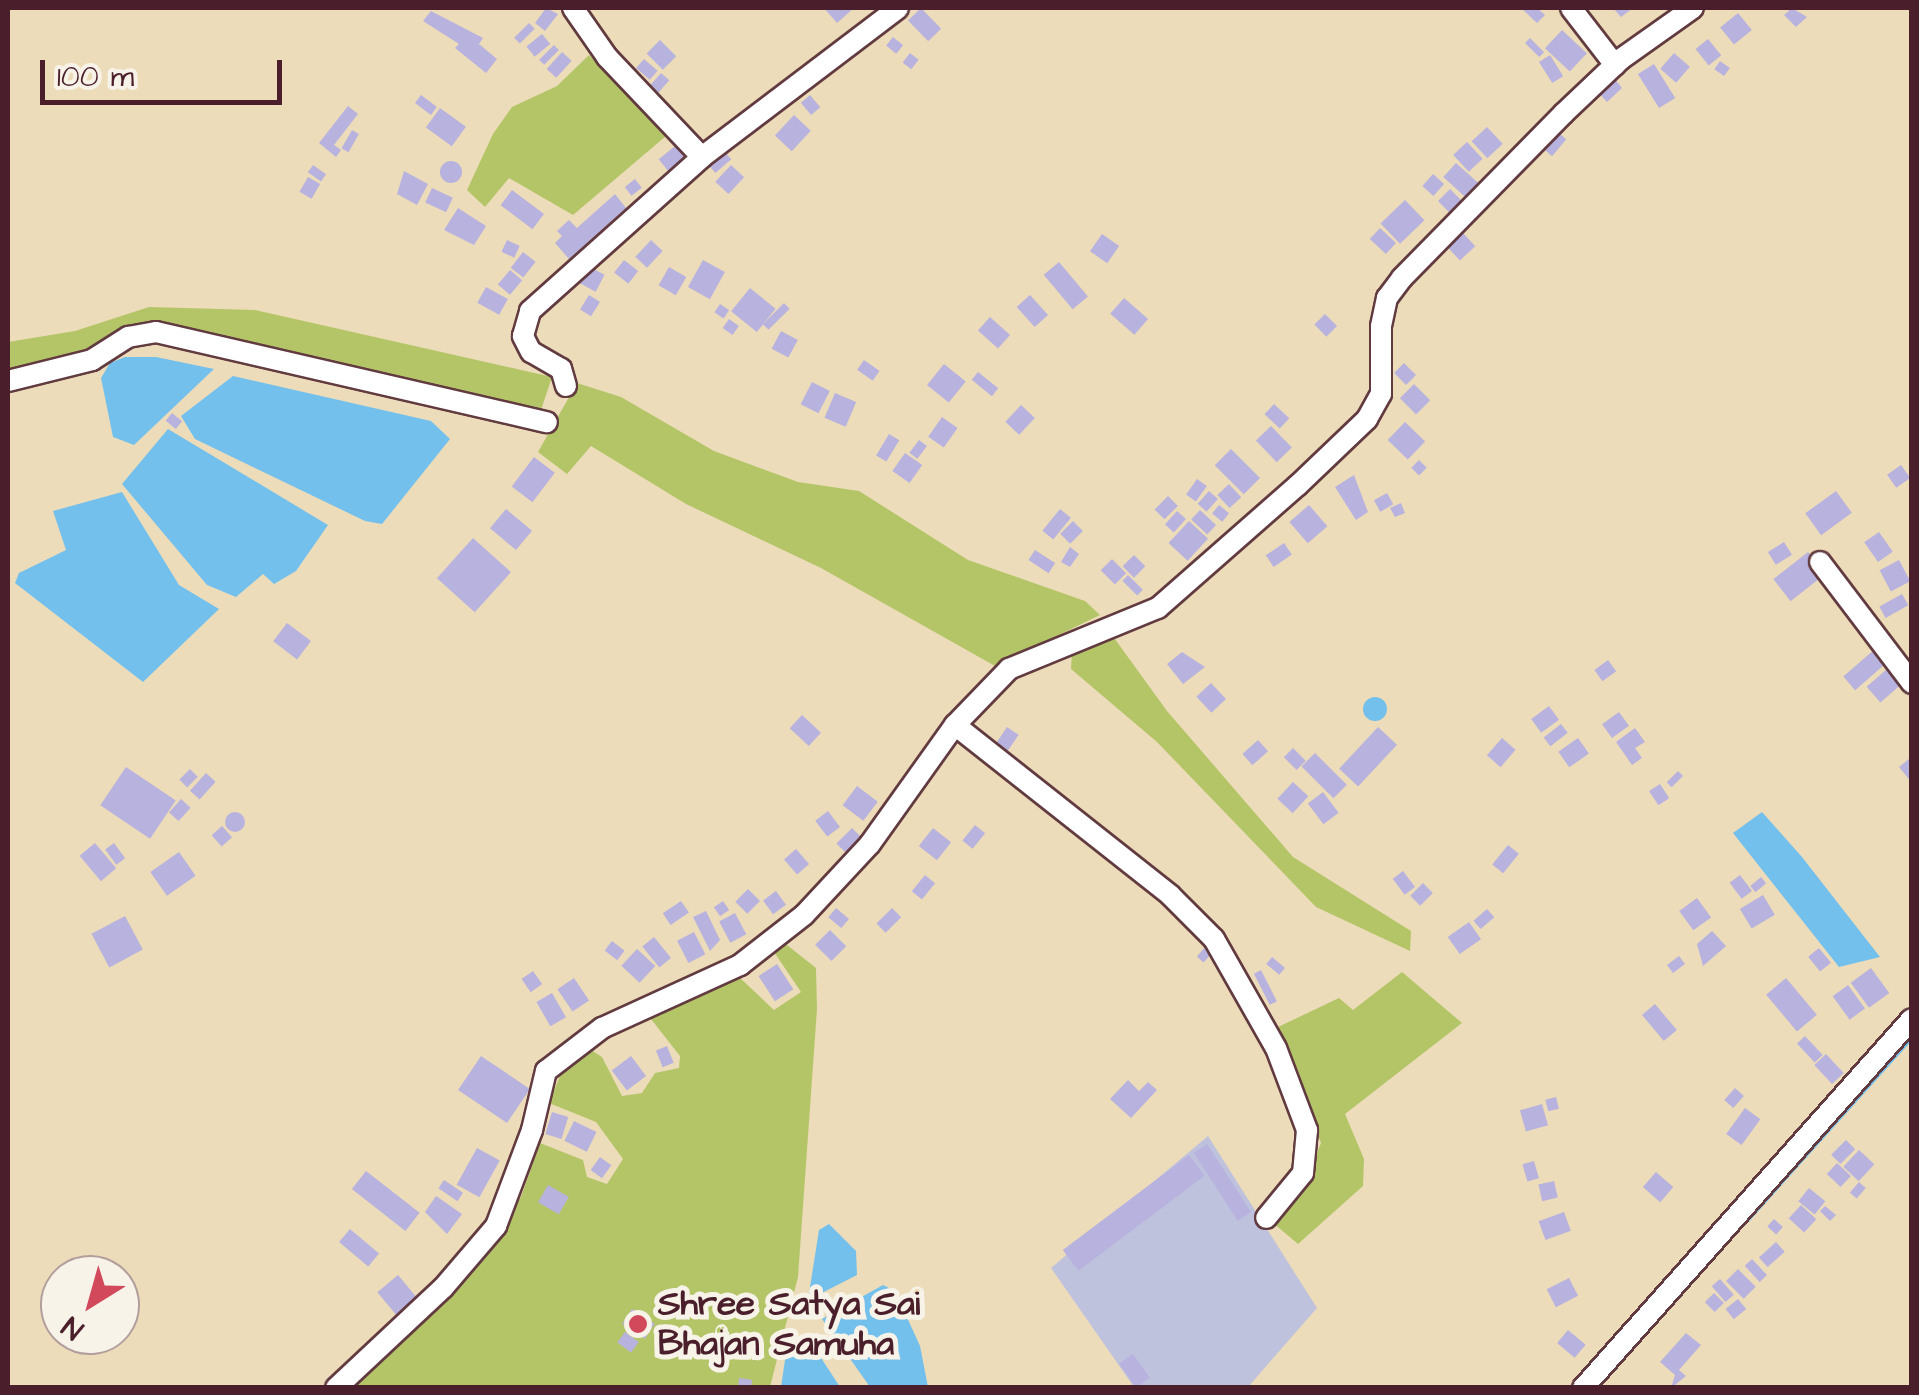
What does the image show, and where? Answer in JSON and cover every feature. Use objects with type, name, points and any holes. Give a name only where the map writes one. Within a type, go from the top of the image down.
[{"type":"street","points":[[573,8],[607,57],[702,157]]},
{"type":"street","points":[[566,386],[561,369],[530,352],[522,336],[530,311],[702,157],[898,8]]},
{"type":"street","points":[[1571,8],[1615,65]]},
{"type":"street","points":[[336,1388],[444,1288],[496,1226],[532,1130],[546,1071],[602,1028],[740,965],[804,915],[870,844],[955,725],[1009,668],[1158,608],[1367,419],[1381,394],[1387,298],[1615,65],[1693,8]]},
{"type":"street","points":[[8,381],[92,360],[128,337],[156,332],[547,422]]},
{"type":"street","points":[[1820,562],[1912,682]]},
{"type":"street","points":[[955,725],[1170,896],[1214,939],[1276,1048],[1307,1130],[1303,1173],[1266,1218]]},
{"type":"street","points":[[1583,1388],[1912,1019]]},
{"type":"shaded area","points":[[1208,1136],[1317,1308],[1248,1387],[1134,1387],[1051,1268]]},
{"type":"green space","points":[[589,55],[666,136],[573,215],[509,178],[485,207],[467,190],[493,134],[512,107],[557,86]]},
{"type":"green space","points":[[149,307],[255,310],[552,377],[540,413],[206,341],[154,321],[59,360],[8,372],[8,342],[75,331]]},
{"type":"green space","points":[[577,383],[621,397],[714,451],[798,482],[859,491],[968,560],[1085,601],[1100,615],[995,666],[821,568],[686,504],[591,446],[567,474],[538,452]]},
{"type":"green space","points":[[1112,635],[1167,711],[1293,857],[1411,931],[1410,951],[1316,907],[1157,742],[1071,669],[1072,650]]},
{"type":"green space","points":[[782,941],[816,968],[817,1009],[798,1277],[770,1387],[348,1388],[481,1258],[521,1197],[540,1143],[583,1160],[587,1177],[607,1184],[623,1159],[596,1122],[549,1103],[562,1071],[588,1048],[602,1057],[622,1096],[642,1093],[655,1073],[679,1068],[680,1056],[647,1014],[739,977],[774,1010],[801,992],[772,949]]},
{"type":"green space","points":[[1402,972],[1462,1023],[1345,1114],[1364,1159],[1363,1186],[1298,1244],[1272,1222],[1302,1190],[1321,1143],[1278,1027],[1339,998],[1353,1010]]},
{"type":"water","points":[[125,357],[156,357],[214,369],[134,445],[113,437],[101,378],[110,363]]},
{"type":"water","points":[[233,376],[431,421],[450,439],[382,524],[365,521],[195,439],[181,416]]},
{"type":"water","points":[[168,429],[328,525],[296,571],[274,584],[263,574],[236,597],[207,585],[122,484]]},
{"type":"water","points":[[122,492],[179,585],[219,609],[143,682],[15,583],[19,573],[66,550],[53,511]]},
{"type":"water","points":[[1375,697],[1384,700],[1384,718],[1375,721],[1366,718],[1363,709],[1366,700]]},
{"type":"water","points":[[1762,812],[1880,957],[1839,967],[1733,833]]},
{"type":"water","points":[[829,1224],[856,1251],[857,1275],[808,1300],[819,1230]]},
{"type":"water","points":[[883,1285],[895,1291],[920,1346],[928,1387],[870,1387],[822,1319]]},
{"type":"water","points":[[800,1341],[814,1347],[840,1387],[781,1387],[785,1360]]},
{"type":"building","points":[[546,8],[558,14],[545,31],[535,23]]},
{"type":"building","points":[[824,8],[854,8],[837,23]]},
{"type":"building","points":[[921,8],[941,29],[928,41],[908,21]]},
{"type":"building","points":[[1521,8],[1537,8],[1545,15],[1537,23]]},
{"type":"building","points":[[1613,8],[1633,8],[1621,17]]},
{"type":"building","points":[[1792,8],[1807,17],[1796,27],[1784,15]]},
{"type":"building","points":[[431,11],[483,38],[479,44],[497,59],[486,73],[455,48],[459,44],[423,21]]},
{"type":"building","points":[[1738,13],[1752,30],[1734,45],[1720,27]]},
{"type":"building","points":[[529,23],[535,29],[520,44],[514,38]]},
{"type":"building","points":[[1562,30],[1587,53],[1570,71],[1545,48]]},
{"type":"building","points":[[542,34],[550,44],[535,57],[526,47]]},
{"type":"building","points":[[893,37],[903,45],[896,54],[886,46]]},
{"type":"building","points":[[1530,38],[1544,52],[1539,57],[1525,43]]},
{"type":"building","points":[[1708,39],[1721,55],[1709,65],[1696,49]]},
{"type":"building","points":[[660,40],[676,56],[663,70],[647,53]]},
{"type":"building","points":[[554,45],[559,50],[544,65],[539,60]]},
{"type":"building","points":[[562,52],[572,61],[556,78],[547,69]]},
{"type":"building","points":[[910,53],[919,60],[911,69],[903,62]]},
{"type":"building","points":[[1674,53],[1690,67],[1676,83],[1660,69]]},
{"type":"building","points":[[1550,55],[1563,76],[1552,83],[1539,62]]},
{"type":"building","points":[[644,59],[658,71],[650,80],[636,68]]},
{"type":"building","points":[[1720,61],[1730,68],[1724,76],[1714,69]]},
{"type":"building","points":[[1654,64],[1675,98],[1659,108],[1638,74]]},
{"type":"building","points":[[661,73],[669,80],[657,94],[649,87]]},
{"type":"building","points":[[1614,78],[1622,88],[1607,102],[1597,91]]},
{"type":"building","points":[[421,95],[437,107],[431,115],[415,103]]},
{"type":"building","points":[[810,95],[820,107],[811,115],[801,103]]},
{"type":"building","points":[[348,106],[358,114],[334,145],[341,150],[336,157],[319,143]]},
{"type":"building","points":[[440,108],[466,127],[452,146],[426,127]]},
{"type":"building","points":[[794,115],[811,131],[792,151],[775,135]]},
{"type":"building","points":[[1487,127],[1503,144],[1487,158],[1472,141]]},
{"type":"building","points":[[1554,129],[1566,139],[1552,156],[1540,146]]},
{"type":"building","points":[[352,130],[359,134],[348,152],[342,148]]},
{"type":"building","points":[[1467,142],[1483,159],[1469,172],[1453,155]]},
{"type":"building","points":[[675,146],[687,161],[671,174],[659,159]]},
{"type":"building","points":[[724,151],[731,159],[715,173],[708,165]]},
{"type":"building","points":[[451,161],[459,164],[459,180],[451,183],[443,180],[440,172],[443,164]]},
{"type":"building","points":[[1456,163],[1478,183],[1466,197],[1443,177]]},
{"type":"building","points":[[313,165],[326,174],[321,182],[308,172]]},
{"type":"building","points":[[731,165],[744,177],[728,194],[715,182]]},
{"type":"building","points":[[404,171],[428,184],[417,205],[397,194]]},
{"type":"building","points":[[1433,174],[1444,184],[1433,196],[1422,186]]},
{"type":"building","points":[[308,177],[320,184],[312,199],[300,192]]},
{"type":"building","points":[[635,179],[642,188],[632,196],[625,187]]},
{"type":"building","points":[[432,188],[453,198],[446,212],[425,203]]},
{"type":"building","points":[[1450,189],[1463,202],[1451,214],[1438,201]]},
{"type":"building","points":[[512,190],[544,214],[533,229],[501,205]]},
{"type":"building","points":[[615,194],[626,208],[569,259],[555,243],[562,236],[557,231],[569,220],[577,228]]},
{"type":"building","points":[[1405,200],[1424,220],[1400,244],[1381,224]]},
{"type":"building","points":[[458,208],[486,226],[474,245],[444,230]]},
{"type":"building","points":[[1380,228],[1396,243],[1386,254],[1370,239]]},
{"type":"building","points":[[1463,233],[1475,246],[1460,260],[1448,247]]},
{"type":"building","points":[[1102,234],[1119,246],[1107,263],[1090,251]]},
{"type":"building","points":[[507,240],[520,246],[514,258],[502,252]]},
{"type":"building","points":[[651,240],[663,251],[647,268],[635,257]]},
{"type":"building","points":[[523,252],[536,262],[523,278],[511,268]]},
{"type":"building","points":[[624,260],[638,271],[628,284],[614,273]]},
{"type":"building","points":[[703,260],[725,272],[710,299],[688,287]]},
{"type":"building","points":[[1059,262],[1088,296],[1073,309],[1044,275]]},
{"type":"building","points":[[586,265],[605,275],[596,292],[577,282]]},
{"type":"building","points":[[669,267],[686,277],[676,295],[658,285]]},
{"type":"building","points":[[510,270],[522,280],[510,295],[498,285]]},
{"type":"building","points":[[486,287],[508,299],[499,315],[477,303]]},
{"type":"building","points":[[750,288],[776,309],[757,332],[731,311]]},
{"type":"building","points":[[589,295],[600,302],[591,316],[580,309]]},
{"type":"building","points":[[1030,295],[1048,315],[1035,327],[1017,307]]},
{"type":"building","points":[[1124,298],[1148,319],[1134,335],[1110,314]]},
{"type":"building","points":[[784,303],[790,309],[768,330],[763,324]]},
{"type":"building","points":[[720,304],[729,310],[724,318],[714,312]]},
{"type":"building","points":[[1325,314],[1337,326],[1326,337],[1314,325]]},
{"type":"building","points":[[990,317],[1010,335],[998,348],[978,330]]},
{"type":"building","points":[[729,319],[739,326],[733,335],[723,328]]},
{"type":"building","points":[[781,331],[798,340],[788,358],[772,349]]},
{"type":"building","points":[[864,360],[880,371],[873,381],[857,370]]},
{"type":"building","points":[[1404,363],[1416,375],[1406,385],[1394,373]]},
{"type":"building","points":[[944,364],[966,382],[949,403],[927,385]]},
{"type":"building","points":[[978,372],[998,388],[992,396],[972,380]]},
{"type":"building","points":[[812,382],[830,391],[818,413],[801,404]]},
{"type":"building","points":[[1414,384],[1430,400],[1416,414],[1400,398]]},
{"type":"building","points":[[835,393],[856,402],[846,427],[824,418]]},
{"type":"building","points":[[1274,404],[1289,418],[1280,429],[1264,414]]},
{"type":"building","points":[[1021,405],[1035,418],[1019,435],[1005,422]]},
{"type":"building","points":[[172,413],[182,421],[176,429],[166,421]]},
{"type":"building","points":[[942,417],[958,428],[944,448],[928,437]]},
{"type":"building","points":[[1405,422],[1425,441],[1408,459],[1388,440]]},
{"type":"building","points":[[1271,426],[1292,448],[1277,462],[1256,441]]},
{"type":"building","points":[[889,434],[899,440],[886,462],[876,455]]},
{"type":"building","points":[[919,440],[927,446],[917,459],[909,453]]},
{"type":"building","points":[[1231,449],[1260,478],[1244,494],[1215,465]]},
{"type":"building","points":[[905,453],[922,465],[910,483],[892,471]]},
{"type":"building","points":[[534,457],[555,473],[532,502],[512,487]]},
{"type":"building","points":[[1419,460],[1427,468],[1419,476],[1411,468]]},
{"type":"building","points":[[1901,465],[1910,478],[1896,488],[1887,475]]},
{"type":"building","points":[[1354,475],[1368,512],[1356,520],[1335,487]]},
{"type":"building","points":[[1197,479],[1207,486],[1196,501],[1186,495]]},
{"type":"building","points":[[1229,484],[1241,497],[1230,508],[1217,495]]},
{"type":"building","points":[[1209,491],[1218,499],[1207,512],[1198,504]]},
{"type":"building","points":[[1836,491],[1852,513],[1821,535],[1805,513]]},
{"type":"building","points":[[1387,493],[1393,504],[1380,512],[1374,500]]},
{"type":"building","points":[[1168,496],[1178,506],[1164,519],[1155,509]]},
{"type":"building","points":[[1401,503],[1405,513],[1395,517],[1390,508]]},
{"type":"building","points":[[1219,505],[1229,513],[1222,522],[1212,514]]},
{"type":"building","points":[[1309,505],[1327,526],[1308,543],[1289,522]]},
{"type":"building","points":[[506,509],[532,531],[516,550],[490,528]]},
{"type":"building","points":[[1060,509],[1071,518],[1053,540],[1042,531]]},
{"type":"building","points":[[1200,510],[1216,525],[1207,535],[1191,520]]},
{"type":"building","points":[[1177,511],[1186,519],[1174,532],[1165,524]]},
{"type":"building","points":[[1073,521],[1083,531],[1070,544],[1060,534]]},
{"type":"building","points":[[1189,521],[1208,539],[1188,561],[1169,543]]},
{"type":"building","points":[[1879,532],[1893,552],[1878,562],[1864,542]]},
{"type":"building","points":[[473,538],[511,572],[475,612],[437,578]]},
{"type":"building","points":[[1784,542],[1792,555],[1776,565],[1768,552]]},
{"type":"building","points":[[1284,543],[1292,555],[1274,567],[1266,555]]},
{"type":"building","points":[[1070,547],[1079,554],[1070,567],[1061,562]]},
{"type":"building","points":[[1035,550],[1055,563],[1049,573],[1028,560]]},
{"type":"building","points":[[1808,552],[1825,574],[1791,601],[1773,579]]},
{"type":"building","points":[[1134,555],[1145,566],[1134,578],[1123,566]]},
{"type":"building","points":[[1112,559],[1126,573],[1115,584],[1101,570]]},
{"type":"building","points":[[1899,560],[1910,581],[1891,592],[1880,570]]},
{"type":"building","points":[[1128,575],[1143,590],[1137,596],[1122,581]]},
{"type":"building","points":[[1902,594],[1908,605],[1886,618],[1879,607]]},
{"type":"building","points":[[287,623],[311,641],[297,659],[273,641]]},
{"type":"building","points":[[1875,649],[1887,663],[1855,690],[1843,677]]},
{"type":"building","points":[[1182,652],[1205,667],[1183,684],[1167,664]]},
{"type":"building","points":[[1608,660],[1616,671],[1602,681],[1594,670]]},
{"type":"building","points":[[1887,669],[1901,685],[1880,703],[1867,687]]},
{"type":"building","points":[[1211,683],[1226,699],[1211,713],[1196,697]]},
{"type":"building","points":[[1549,706],[1559,720],[1541,733],[1531,719]]},
{"type":"building","points":[[1619,712],[1629,726],[1612,738],[1602,724]]},
{"type":"building","points":[[802,715],[821,733],[809,746],[790,728]]},
{"type":"building","points":[[1561,724],[1568,733],[1550,746],[1544,738]]},
{"type":"building","points":[[1007,727],[1019,735],[1006,753],[995,745]]},
{"type":"building","points":[[1378,727],[1397,745],[1358,786],[1339,769]]},
{"type":"building","points":[[1635,728],[1645,742],[1635,748],[1642,758],[1632,765],[1616,742]]},
{"type":"building","points":[[1502,738],[1516,750],[1500,767],[1487,755]]},
{"type":"building","points":[[1578,738],[1589,754],[1569,767],[1558,752]]},
{"type":"building","points":[[1258,740],[1268,751],[1252,765],[1242,754]]},
{"type":"building","points":[[1293,748],[1306,761],[1297,770],[1284,757]]},
{"type":"building","points":[[1315,753],[1347,785],[1333,798],[1302,766]]},
{"type":"building","points":[[1909,759],[1912,762],[1912,783],[1899,767]]},
{"type":"building","points":[[126,767],[176,801],[150,839],[100,805]]},
{"type":"building","points":[[190,769],[198,777],[187,787],[179,780]]},
{"type":"building","points":[[1678,771],[1683,776],[1672,787],[1667,782]]},
{"type":"building","points":[[206,773],[216,782],[200,800],[190,791]]},
{"type":"building","points":[[1293,782],[1308,796],[1293,813],[1277,799]]},
{"type":"building","points":[[1660,784],[1669,798],[1658,805],[1649,791]]},
{"type":"building","points":[[857,786],[878,802],[863,821],[843,805]]},
{"type":"building","points":[[1323,792],[1339,813],[1323,824],[1308,803]]},
{"type":"building","points":[[181,799],[191,808],[179,821],[169,812]]},
{"type":"building","points":[[828,811],[840,827],[827,837],[815,821]]},
{"type":"building","points":[[231,812],[239,812],[245,822],[239,832],[231,832],[225,826],[225,818]]},
{"type":"building","points":[[975,825],[985,833],[973,849],[962,841]]},
{"type":"building","points":[[222,826],[232,837],[222,847],[212,835]]},
{"type":"building","points":[[852,828],[863,839],[848,855],[836,844]]},
{"type":"building","points":[[933,828],[951,842],[937,860],[919,846]]},
{"type":"building","points":[[95,843],[116,868],[101,881],[80,856]]},
{"type":"building","points":[[114,843],[125,858],[116,865],[105,849]]},
{"type":"building","points":[[1508,845],[1519,854],[1503,873],[1492,864]]},
{"type":"building","points":[[796,849],[809,864],[797,875],[784,859]]},
{"type":"building","points":[[179,852],[196,876],[167,896],[150,872]]},
{"type":"building","points":[[1403,871],[1415,887],[1405,895],[1393,879]]},
{"type":"building","points":[[925,875],[935,883],[922,900],[912,891]]},
{"type":"building","points":[[1740,875],[1752,891],[1742,899],[1730,883]]},
{"type":"building","points":[[1761,877],[1766,883],[1755,892],[1750,886]]},
{"type":"building","points":[[1423,883],[1433,893],[1420,906],[1410,896]]},
{"type":"building","points":[[748,889],[760,901],[747,914],[735,902]]},
{"type":"building","points":[[776,891],[786,905],[773,914],[763,900]]},
{"type":"building","points":[[1763,895],[1775,915],[1752,929],[1740,909]]},
{"type":"building","points":[[1697,898],[1711,917],[1693,930],[1679,911]]},
{"type":"building","points":[[681,901],[689,913],[671,925],[663,913]]},
{"type":"building","points":[[723,901],[729,910],[720,916],[714,907]]},
{"type":"building","points":[[836,908],[849,919],[841,928],[828,917]]},
{"type":"building","points":[[892,908],[901,917],[886,933],[876,924]]},
{"type":"building","points":[[1487,909],[1494,917],[1481,929],[1473,921]]},
{"type":"building","points":[[706,911],[720,940],[710,951],[693,917]]},
{"type":"building","points":[[735,913],[746,934],[730,943],[719,921]]},
{"type":"building","points":[[125,916],[143,950],[109,967],[91,934]]},
{"type":"building","points":[[1469,922],[1481,939],[1460,954],[1448,937]]},
{"type":"building","points":[[830,930],[846,946],[831,961],[815,945]]},
{"type":"building","points":[[1712,931],[1726,946],[1703,966],[1697,944]]},
{"type":"building","points":[[694,932],[705,954],[688,963],[677,941]]},
{"type":"building","points":[[654,937],[671,958],[659,967],[642,946]]},
{"type":"building","points":[[612,941],[625,951],[617,960],[605,950]]},
{"type":"building","points":[[1206,946],[1213,952],[1204,962],[1197,957]]},
{"type":"building","points":[[1819,948],[1831,963],[1820,972],[1808,957]]},
{"type":"building","points":[[637,949],[655,966],[640,983],[621,966]]},
{"type":"building","points":[[1679,956],[1685,964],[1673,973],[1667,965]]},
{"type":"building","points":[[1272,957],[1285,968],[1279,975],[1266,964]]},
{"type":"building","points":[[777,964],[793,989],[775,1001],[759,976]]},
{"type":"building","points":[[1871,968],[1889,993],[1869,1008],[1851,983]]},
{"type":"building","points":[[1261,970],[1277,1001],[1270,1005],[1254,974]]},
{"type":"building","points":[[533,971],[542,984],[531,992],[522,979]]},
{"type":"building","points":[[574,978],[589,1000],[573,1012],[557,989]]},
{"type":"building","points":[[1786,978],[1817,1015],[1797,1031],[1766,995]]},
{"type":"building","points":[[1848,985],[1865,1008],[1850,1020],[1833,996]]},
{"type":"building","points":[[552,993],[566,1017],[550,1026],[536,1002]]},
{"type":"building","points":[[1655,1004],[1677,1030],[1664,1041],[1642,1015]]},
{"type":"building","points":[[1805,1036],[1823,1055],[1815,1063],[1797,1044]]},
{"type":"building","points":[[667,1046],[674,1063],[663,1067],[656,1050]]},
{"type":"building","points":[[1826,1054],[1844,1073],[1832,1084],[1814,1065]]},
{"type":"building","points":[[481,1056],[530,1089],[507,1123],[458,1090]]},
{"type":"building","points":[[631,1056],[646,1076],[627,1090],[612,1070]]},
{"type":"building","points":[[1128,1080],[1139,1091],[1148,1082],[1157,1090],[1131,1118],[1110,1099]]},
{"type":"building","points":[[1735,1088],[1744,1096],[1733,1108],[1724,1100]]},
{"type":"building","points":[[1556,1097],[1559,1109],[1548,1111],[1545,1100]]},
{"type":"building","points":[[1542,1104],[1548,1125],[1526,1131],[1520,1110]]},
{"type":"building","points":[[1745,1108],[1760,1119],[1742,1145],[1726,1134]]},
{"type":"building","points":[[552,1112],[568,1117],[562,1139],[545,1134]]},
{"type":"building","points":[[574,1121],[596,1132],[587,1152],[564,1141]]},
{"type":"building","points":[[1846,1140],[1855,1149],[1840,1164],[1831,1155]]},
{"type":"building","points":[[1207,1144],[1251,1212],[1238,1221],[1194,1153]]},
{"type":"building","points":[[477,1148],[500,1161],[479,1197],[457,1185]]},
{"type":"building","points":[[1859,1150],[1874,1164],[1859,1181],[1843,1167]]},
{"type":"building","points":[[1189,1155],[1205,1176],[1078,1271],[1063,1250]]},
{"type":"building","points":[[600,1157],[611,1165],[602,1178],[591,1170]]},
{"type":"building","points":[[1534,1161],[1539,1178],[1527,1182],[1522,1164]]},
{"type":"building","points":[[1837,1163],[1851,1176],[1841,1187],[1827,1174]]},
{"type":"building","points":[[366,1171],[420,1213],[405,1231],[352,1189]]},
{"type":"building","points":[[1656,1172],[1673,1187],[1660,1202],[1643,1187]]},
{"type":"building","points":[[444,1180],[463,1193],[457,1201],[438,1188]]},
{"type":"building","points":[[1554,1181],[1558,1198],[1542,1201],[1538,1185]]},
{"type":"building","points":[[1859,1182],[1866,1188],[1857,1198],[1850,1193]]},
{"type":"building","points":[[548,1185],[569,1197],[559,1214],[538,1202]]},
{"type":"building","points":[[1809,1188],[1825,1201],[1815,1214],[1798,1201]]},
{"type":"building","points":[[436,1196],[462,1214],[447,1234],[425,1212]]},
{"type":"building","points":[[1801,1205],[1816,1219],[1804,1232],[1789,1218]]},
{"type":"building","points":[[1825,1206],[1836,1215],[1830,1221],[1820,1211]]},
{"type":"building","points":[[1564,1212],[1571,1231],[1545,1240],[1539,1221]]},
{"type":"building","points":[[1774,1219],[1783,1227],[1776,1234],[1767,1226]]},
{"type":"building","points":[[350,1229],[379,1253],[368,1266],[339,1242]]},
{"type":"building","points":[[1776,1242],[1785,1252],[1768,1267],[1759,1257]]},
{"type":"building","points":[[1752,1259],[1767,1275],[1760,1282],[1745,1266]]},
{"type":"building","points":[[1738,1269],[1756,1287],[1744,1299],[1726,1281]]},
{"type":"building","points":[[398,1275],[417,1298],[397,1315],[377,1292]]},
{"type":"building","points":[[1569,1278],[1578,1296],[1556,1307],[1547,1289]]},
{"type":"building","points":[[1720,1279],[1734,1295],[1725,1302],[1712,1286]]},
{"type":"building","points":[[1714,1293],[1724,1303],[1715,1312],[1705,1302]]},
{"type":"building","points":[[1738,1299],[1746,1309],[1734,1319],[1726,1309]]},
{"type":"building","name":"Shree Satya Sai Bhajan Samuha","points":[[632,1309],[655,1324],[645,1339],[622,1324]]},
{"type":"building","points":[[1568,1330],[1586,1345],[1575,1358],[1557,1343]]},
{"type":"building","points":[[625,1332],[639,1342],[631,1353],[617,1343]]},
{"type":"building","points":[[1686,1333],[1701,1345],[1679,1370],[1686,1376],[1671,1388],[1675,1375],[1660,1362]]},
{"type":"building","points":[[1133,1354],[1150,1378],[1136,1388],[1119,1364]]},
{"type":"building","points":[[739,1378],[752,1380],[751,1388],[738,1388]]},
{"type":"waterway","points":[[1747,1219],[1912,1036]]},
{"type":"place","name":"Shree Satya Sai Bhajan Samuha","points":[[638,1324]]}]
